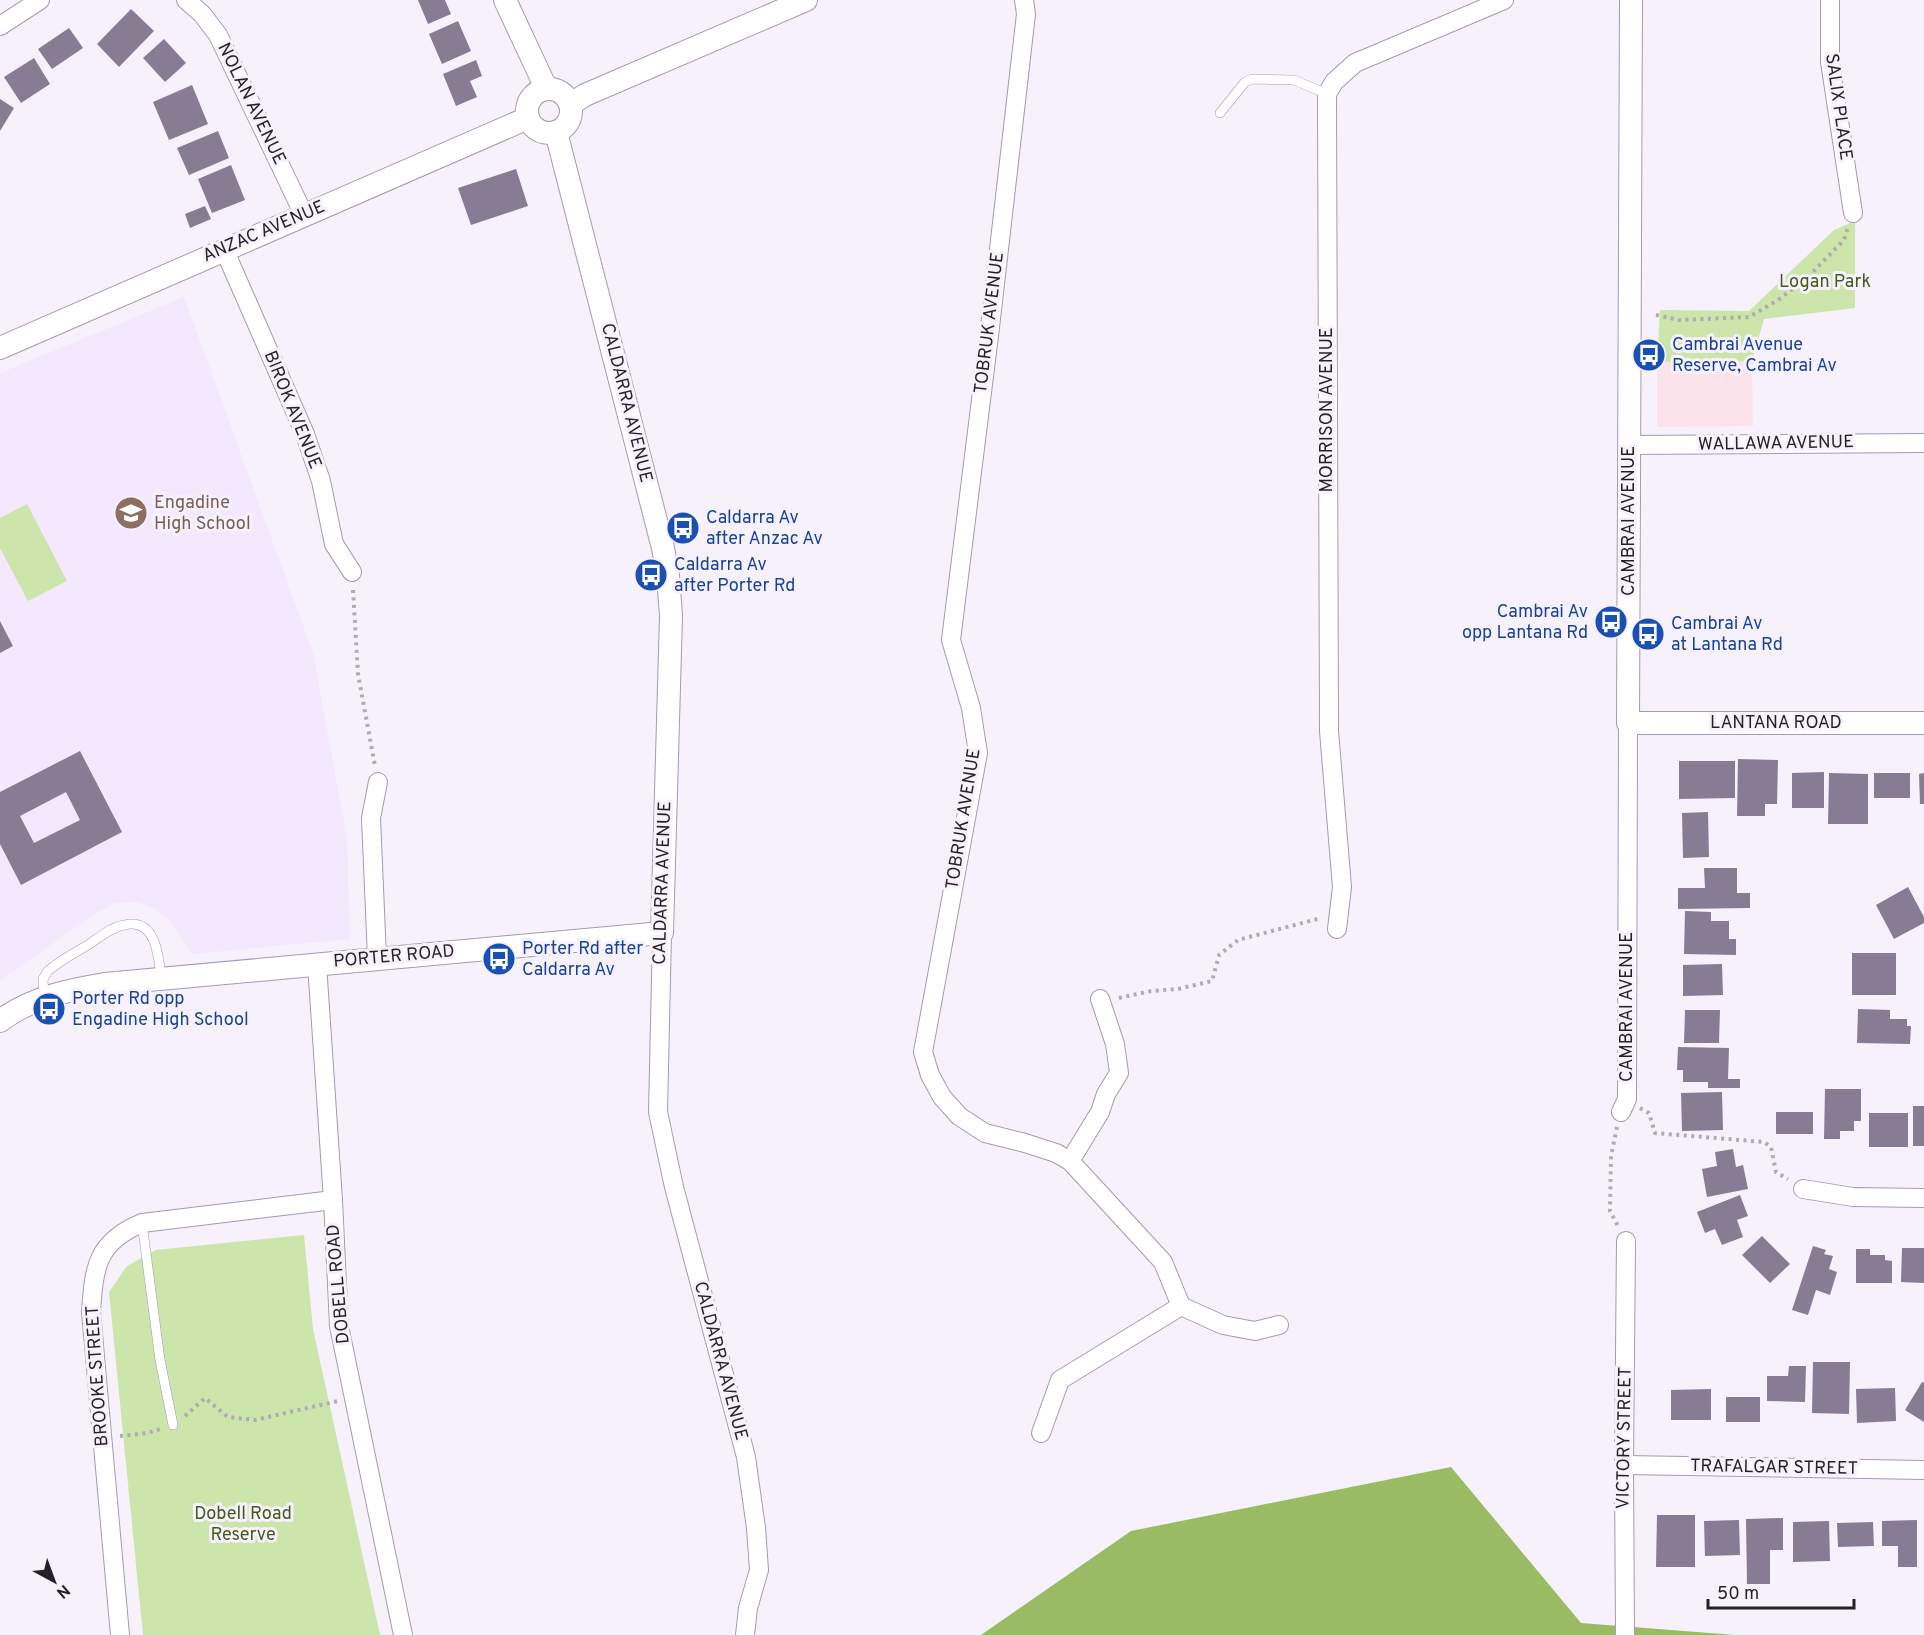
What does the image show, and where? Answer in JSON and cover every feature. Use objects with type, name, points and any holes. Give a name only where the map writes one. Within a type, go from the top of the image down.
[{"type":"street","points":[[0,26],[40,0]]},
{"type":"street","name":"NOLAN AVENUE","points":[[186,0],[202,14],[218,35],[304,215]]},
{"type":"street","points":[[505,0],[546,88]]},
{"type":"street","points":[[571,104],[585,95],[806,0]]},
{"type":"street","name":"TOBRUK AVENUE","points":[[1024,0],[1026,14],[1000,244],[951,640],[971,708],[978,753],[923,1052],[930,1075],[942,1098],[959,1116],[985,1133],[1056,1153],[1070,1161],[1163,1263],[1181,1306]]},
{"type":"street","points":[[1328,94],[1334,82],[1355,63],[1504,0]]},
{"type":"street","name":"CAMBRAI AVENUE","points":[[1624,1106],[1631,0]]},
{"type":"street","name":"SALIX PLACE","points":[[1830,0],[1830,62],[1853,213]]},
{"type":"street","points":[[546,88],[562,92],[571,104],[572,111],[569,121],[565,127],[556,132],[541,132],[534,128],[528,118],[527,110],[532,97],[546,88]]},
{"type":"street","name":"MORRISON AVENUE","points":[[1328,94],[1329,731],[1342,887],[1337,929]]},
{"type":"street","name":"ANZAC AVENUE","points":[[0,348],[528,118]]},
{"type":"street","name":"CALDARRA AVENUE","points":[[556,132],[668,575],[671,616],[658,1112],[683,1222],[746,1457],[756,1528],[759,1570],[748,1608],[746,1635]]},
{"type":"street","name":"BIROK AVENUE","points":[[224,249],[305,434],[321,481],[334,544],[352,572]]},
{"type":"street","name":"WALLAWA AVENUE","points":[[1629,445],[1924,443]]},
{"type":"street","name":"LANTANA ROAD","points":[[1628,723],[1924,723]]},
{"type":"street","points":[[377,958],[371,818],[378,782]]},
{"type":"street","name":"PORTER ROAD","points":[[0,1021],[18,1009],[44,998],[87,987],[161,978],[662,933]]},
{"type":"street","name":"DOBELL ROAD","points":[[317,964],[339,1326],[403,1635]]},
{"type":"street","points":[[1070,1161],[1100,1112],[1106,1094],[1119,1073],[1115,1044],[1100,999]]},
{"type":"street","points":[[1808,1190],[1853,1197],[1924,1198]]},
{"type":"street","name":"BROOKE STREET","points":[[120,1635],[91,1312],[94,1272],[102,1254],[128,1229],[142,1223],[333,1200]]},
{"type":"street","name":"VICTORY STREET","points":[[1625,1635],[1626,1242]]},
{"type":"street","points":[[1041,1433],[1060,1380],[1181,1306],[1223,1325],[1255,1331],[1279,1325]]},
{"type":"street","name":"TRAFALGAR STREET","points":[[1624,1465],[1924,1470]]},
{"type":"lane","points":[[1220,113],[1245,82],[1252,79],[1294,80],[1328,94]]},
{"type":"lane","points":[[44,998],[43,979],[48,971],[104,934],[124,925],[133,924],[141,927],[153,938],[159,954],[161,978]]},
{"type":"lane","points":[[142,1223],[160,1360],[173,1425]]},
{"type":"path","points":[[1656,315],[1678,320],[1749,317],[1778,300],[1808,277],[1844,240],[1853,213]]},
{"type":"path","points":[[352,572],[358,674],[378,782]]},
{"type":"path","points":[[1100,999],[1178,989],[1212,981],[1219,955],[1238,940],[1322,918],[1337,929]]},
{"type":"path","points":[[1626,1242],[1610,1211],[1611,1156],[1624,1106],[1649,1113],[1655,1133],[1764,1142],[1771,1147],[1776,1172],[1808,1190]]},
{"type":"path","points":[[102,1438],[148,1433],[173,1425],[205,1398],[228,1417],[255,1420],[354,1398]]},
{"type":"shaded area","name":"Engadine High School","points":[[184,297],[313,653],[347,839],[350,939],[192,954],[170,921],[155,908],[136,902],[115,903],[93,915],[0,981],[0,373]]},
{"type":"shaded area","points":[[1752,361],[1753,426],[1657,427],[1657,362]]},
{"type":"green space","name":"Logan Park","points":[[1855,221],[1855,308],[1764,319],[1752,361],[1657,362],[1660,310],[1749,311],[1834,230]]},
{"type":"green space","points":[[27,504],[67,581],[28,601],[0,548],[0,518]]},
{"type":"green space","name":"Dobell Road Reserve","points":[[304,1235],[313,1329],[380,1635],[143,1635],[109,1292],[127,1266],[156,1250]]},
{"type":"green space","points":[[1451,1467],[1581,1623],[1735,1635],[981,1635],[1131,1531]]},
{"type":"building","points":[[418,0],[445,0],[451,14],[428,24]]},
{"type":"building","points":[[131,9],[154,31],[119,67],[97,44]]},
{"type":"building","points":[[458,21],[471,51],[442,64],[429,34]]},
{"type":"building","points":[[69,28],[83,48],[52,69],[38,49]]},
{"type":"building","points":[[164,39],[186,63],[165,82],[143,58]]},
{"type":"building","points":[[34,58],[50,84],[21,103],[4,77]]},
{"type":"building","points":[[476,60],[482,76],[470,81],[477,97],[456,106],[443,74]]},
{"type":"building","points":[[192,85],[208,124],[169,140],[153,102]]},
{"type":"building","points":[[0,99],[14,108],[0,131]]},
{"type":"building","points":[[218,131],[229,158],[189,175],[177,148]]},
{"type":"building","points":[[231,165],[245,200],[212,213],[198,179]]},
{"type":"building","points":[[516,169],[528,206],[471,225],[458,188]]},
{"type":"building","points":[[205,206],[211,219],[190,228],[185,214]]},
{"type":"building","points":[[0,621],[13,646],[0,653]]},
{"type":"building","points":[[80,751],[122,832],[21,885],[0,844],[0,792]],"holes":[[[66,792],[80,820],[34,843],[20,816]]]},
{"type":"building","points":[[1738,759],[1778,760],[1777,804],[1765,804],[1765,816],[1737,816]]},
{"type":"building","points":[[1679,761],[1735,761],[1735,798],[1679,799]]},
{"type":"building","points":[[1824,772],[1824,808],[1792,808],[1792,773]]},
{"type":"building","points":[[1829,773],[1868,774],[1868,824],[1828,824]]},
{"type":"building","points":[[1874,773],[1910,773],[1910,798],[1874,798]]},
{"type":"building","points":[[1924,773],[1924,804],[1920,804],[1919,774]]},
{"type":"building","points":[[1708,812],[1709,857],[1683,858],[1682,813]]},
{"type":"building","points":[[1704,868],[1737,868],[1737,893],[1750,893],[1750,908],[1678,909],[1678,888],[1705,888]]},
{"type":"building","points":[[1908,887],[1924,917],[1924,923],[1894,939],[1876,905]]},
{"type":"building","points":[[1685,911],[1711,912],[1711,921],[1729,921],[1729,939],[1736,939],[1736,955],[1684,954]]},
{"type":"building","points":[[1852,953],[1896,953],[1896,995],[1852,995]]},
{"type":"building","points":[[1722,964],[1723,995],[1683,996],[1683,965]]},
{"type":"building","points":[[1858,1009],[1890,1010],[1890,1019],[1907,1019],[1907,1026],[1911,1026],[1910,1044],[1857,1043]]},
{"type":"building","points":[[1685,1010],[1720,1010],[1719,1043],[1684,1043]]},
{"type":"building","points":[[1678,1047],[1729,1048],[1728,1079],[1740,1079],[1740,1088],[1708,1088],[1708,1082],[1683,1082],[1683,1070],[1677,1070]]},
{"type":"building","points":[[1825,1089],[1861,1089],[1861,1121],[1854,1121],[1854,1131],[1840,1131],[1840,1139],[1824,1139]]},
{"type":"building","points":[[1722,1092],[1723,1130],[1682,1131],[1681,1093]]},
{"type":"building","points":[[1913,1106],[1924,1106],[1924,1146],[1913,1146]]},
{"type":"building","points":[[1776,1112],[1813,1112],[1813,1134],[1776,1134]]},
{"type":"building","points":[[1869,1113],[1908,1113],[1908,1147],[1869,1147]]},
{"type":"building","points":[[1733,1149],[1736,1167],[1743,1165],[1748,1189],[1707,1197],[1702,1169],[1717,1166],[1715,1152]]},
{"type":"building","points":[[1740,1195],[1748,1216],[1737,1220],[1743,1237],[1722,1245],[1715,1229],[1705,1233],[1697,1212]]},
{"type":"building","points":[[1762,1236],[1790,1264],[1770,1283],[1742,1255]]},
{"type":"building","points":[[1813,1246],[1826,1250],[1824,1254],[1833,1256],[1829,1269],[1837,1272],[1830,1295],[1816,1290],[1808,1315],[1792,1310]]},
{"type":"building","points":[[1902,1248],[1924,1248],[1924,1283],[1901,1282]]},
{"type":"building","points":[[1856,1249],[1870,1249],[1870,1255],[1885,1255],[1885,1260],[1892,1261],[1892,1283],[1856,1283]]},
{"type":"building","points":[[1813,1362],[1850,1362],[1849,1414],[1812,1413]]},
{"type":"building","points":[[1789,1366],[1806,1366],[1805,1402],[1767,1401],[1767,1376],[1788,1376]]},
{"type":"building","points":[[1922,1382],[1924,1383],[1924,1422],[1905,1410]]},
{"type":"building","points":[[1895,1388],[1896,1421],[1857,1423],[1856,1389]]},
{"type":"building","points":[[1711,1389],[1711,1420],[1671,1420],[1671,1390]]},
{"type":"building","points":[[1726,1397],[1760,1397],[1760,1422],[1726,1422]]},
{"type":"building","points":[[1657,1515],[1695,1515],[1695,1567],[1656,1567]]},
{"type":"building","points":[[1783,1518],[1783,1550],[1770,1550],[1770,1584],[1747,1584],[1746,1519]]},
{"type":"building","points":[[1739,1520],[1740,1555],[1705,1556],[1704,1521]]},
{"type":"building","points":[[1917,1520],[1917,1567],[1898,1567],[1898,1546],[1882,1546],[1882,1521]]},
{"type":"building","points":[[1829,1521],[1830,1561],[1793,1562],[1793,1522]]},
{"type":"building","points":[[1873,1522],[1874,1546],[1838,1547],[1837,1523]]},
{"type":"place","name":"Cambrai Avenue Reserve, Cambrai Av","points":[[1649,355]]},
{"type":"place","name":"Engadine High School","points":[[131,513]]},
{"type":"place","name":"Caldarra Av after Anzac Av","points":[[683,528]]},
{"type":"place","name":"Caldarra Av after Porter Rd","points":[[651,575]]},
{"type":"place","name":"Cambrai Av opp Lantana Rd","points":[[1611,622]]},
{"type":"place","name":"Cambrai Av at Lantana Rd","points":[[1648,634]]},
{"type":"place","name":"Porter Rd after Caldarra Av","points":[[499,959]]},
{"type":"place","name":"Porter Rd opp Engadine High School","points":[[49,1009]]}]
